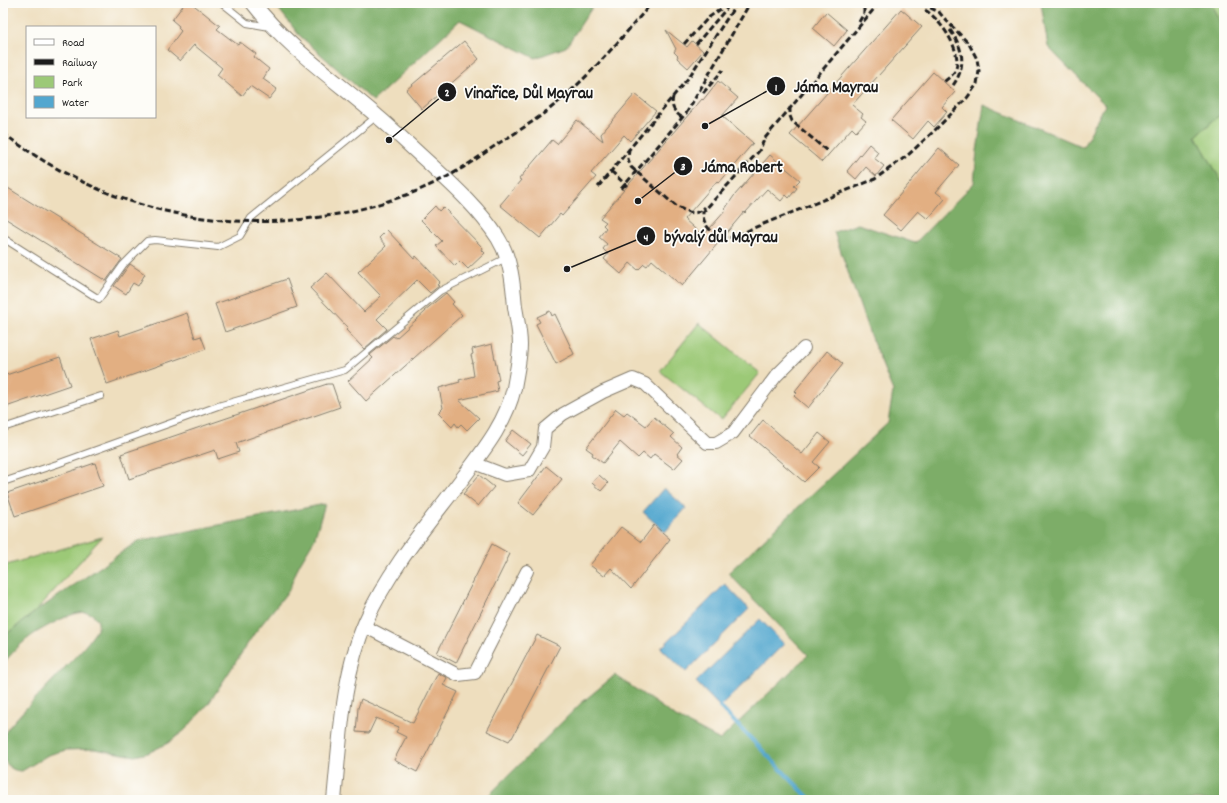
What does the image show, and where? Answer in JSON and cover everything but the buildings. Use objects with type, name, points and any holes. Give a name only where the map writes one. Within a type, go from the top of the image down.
[{"type":"street","points":[[253,3],[274,27],[314,64],[377,116],[445,178],[482,215],[499,240],[508,258],[513,281],[520,346],[513,389],[502,419],[485,450],[395,569],[379,593],[364,626],[353,660],[342,718],[334,800]]},
{"type":"street","points":[[474,463],[505,475],[529,471],[542,447],[545,429],[563,414],[603,392],[632,379],[645,384],[707,443],[716,444],[733,433],[776,376],[804,348]]},
{"type":"street","points":[[364,626],[458,675],[475,673],[527,571]]},
{"type":"lane","points":[[222,3],[247,23],[274,27]]},
{"type":"lane","points":[[3,238],[99,299],[123,265],[147,241],[155,240],[218,247],[240,236],[251,218],[377,116]]},
{"type":"lane","points":[[3,482],[218,406],[345,370],[440,291],[508,258]]},
{"type":"lane","points":[[3,428],[101,396]]},
{"type":"green space","points":[[274,3],[595,3],[566,47],[535,58],[460,20],[373,101],[299,35]]},
{"type":"green space","points":[[1041,3],[1210,3],[1224,28],[1224,111],[1196,136],[1224,186],[1224,800],[484,800],[580,704],[615,675],[676,717],[720,740],[808,655],[728,573],[888,423],[893,391],[870,335],[834,232],[858,224],[915,243],[974,183],[984,105],[1083,147],[1105,105],[1048,47]]},
{"type":"green space","points":[[1210,3],[1224,3],[1224,28]]},
{"type":"green space","points":[[1224,111],[1224,186],[1196,136]]},
{"type":"green space","points":[[699,323],[760,373],[721,420],[660,371]]},
{"type":"green space","points":[[325,504],[314,540],[299,565],[289,590],[254,634],[209,703],[185,730],[168,743],[148,753],[135,756],[94,749],[66,750],[48,755],[22,771],[14,770],[8,766],[2,749],[2,739],[5,733],[18,717],[85,646],[97,630],[98,622],[91,614],[85,612],[63,618],[27,639],[3,664],[3,637],[35,612],[138,541]]},
{"type":"green space","points":[[102,537],[35,612],[3,637],[3,566]]},
{"type":"water","points":[[664,488],[686,508],[665,532],[643,512]]},
{"type":"water","points":[[725,584],[749,609],[686,672],[661,648]]},
{"type":"water","points":[[760,619],[784,644],[720,707],[696,682]]},
{"type":"waterway","points":[[720,707],[811,800]]},
{"type":"railway","points":[[3,133],[36,156],[70,176],[105,192],[141,205],[178,214],[256,222],[296,220],[345,212],[401,197],[438,181],[464,167],[529,124],[570,92],[606,55],[652,3]]},
{"type":"railway","points":[[684,44],[708,18],[729,3]]},
{"type":"railway","points":[[598,187],[689,77],[737,3]]},
{"type":"railway","points":[[621,189],[687,112],[750,3]]},
{"type":"railway","points":[[859,22],[864,13],[864,3]]},
{"type":"railway","points":[[879,3],[765,138],[759,151],[703,212],[705,223],[712,232],[722,237],[740,235],[751,229],[875,179],[908,155],[967,98],[977,84],[979,71],[977,59],[969,44],[939,12],[920,3]]},
{"type":"railway","points":[[696,44],[727,8]]},
{"type":"railway","points":[[925,10],[931,14],[943,28],[949,37],[956,55],[957,63],[955,71],[944,82]]},
{"type":"railway","points":[[950,30],[961,51],[962,59],[960,73],[951,88]]},
{"type":"railway","points":[[703,93],[723,70]]},
{"type":"railway","points":[[673,97],[673,108],[676,113],[684,119]]},
{"type":"railway","points":[[790,107],[790,116],[792,121],[827,151]]},
{"type":"railway","points":[[629,149],[628,159],[631,167],[677,207],[692,213],[698,212],[705,207]]},
{"type":"railway","points":[[611,171],[627,186]]},
{"type":"place","name":"Jáma Mayrau","points":[[705,126]]},
{"type":"place","name":"Vinařice, Důl Mayrau","points":[[389,140]]},
{"type":"place","name":"Jáma Robert","points":[[638,201]]},
{"type":"place","name":"bývalý důl Mayrau","points":[[567,269]]}]
